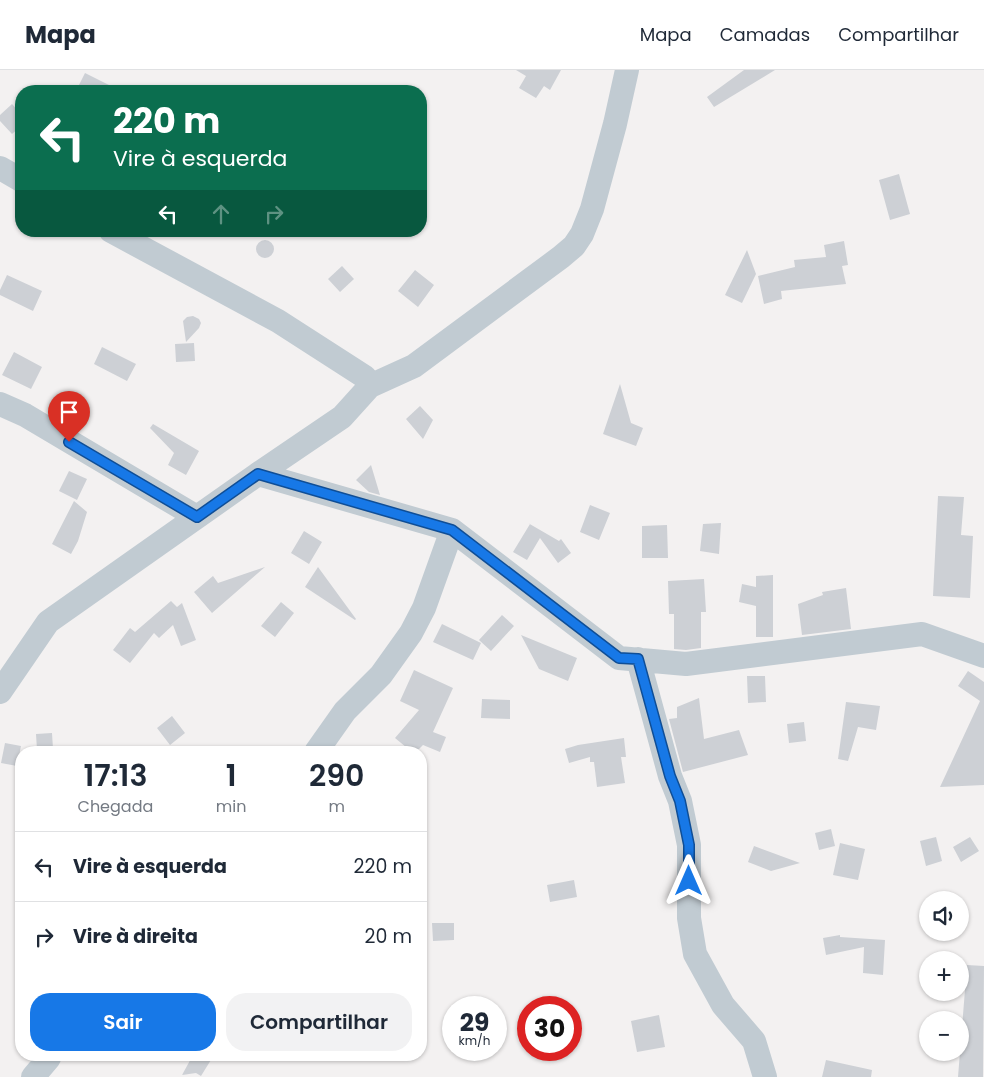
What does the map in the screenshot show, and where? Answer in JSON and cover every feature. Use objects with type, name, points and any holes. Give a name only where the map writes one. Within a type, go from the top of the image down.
[{"type":"street","points":[[0,692],[48,622],[342,417],[370,386],[414,366],[574,246],[582,234],[592,209],[615,124],[627,70]]},
{"type":"street","points":[[0,168],[15,177]]},
{"type":"street","points":[[122,237],[278,321],[365,377],[370,386]]},
{"type":"street","points":[[0,404],[25,415],[197,517]]},
{"type":"street","points":[[258,474],[452,530],[619,658],[686,664],[922,634],[984,656]]},
{"type":"street","points":[[320,746],[345,711],[381,675],[411,633],[424,608],[452,530]]},
{"type":"street","points":[[638,659],[670,776],[680,801],[689,845],[689,918],[695,954],[723,1005],[754,1041],[766,1077]]},
{"type":"street","points":[[33,1077],[53,1063]]},
{"type":"building","points":[[516,70],[561,70],[550,90],[544,86],[536,98],[519,88],[526,76]]},
{"type":"building","points":[[744,70],[775,70],[714,107],[707,97]]},
{"type":"building","points":[[85,73],[109,85],[79,85]]},
{"type":"building","points":[[12,104],[15,107],[15,131],[12,134],[0,121],[0,115]]},
{"type":"building","points":[[899,174],[910,214],[890,220],[879,180]]},
{"type":"building","points":[[265,240],[271,243],[274,249],[271,255],[265,258],[259,255],[256,249],[259,243]]},
{"type":"building","points":[[844,241],[848,265],[842,266],[846,284],[781,291],[782,299],[764,304],[758,276],[795,267],[794,260],[826,257],[824,245]]},
{"type":"building","points":[[747,250],[756,274],[742,303],[725,295]]},
{"type":"building","points":[[342,266],[354,279],[340,292],[328,279]]},
{"type":"building","points":[[415,270],[434,285],[418,307],[398,291]]},
{"type":"building","points":[[7,275],[42,291],[33,311],[0,295],[0,290]]},
{"type":"building","points":[[193,316],[199,319],[201,323],[199,328],[186,342],[183,321],[187,317]]},
{"type":"building","points":[[194,343],[195,361],[176,362],[175,344]]},
{"type":"building","points":[[102,347],[136,364],[127,381],[94,364]]},
{"type":"building","points":[[14,352],[42,367],[31,389],[2,375]]},
{"type":"building","points":[[620,384],[631,423],[643,428],[636,446],[603,434]]},
{"type":"building","points":[[420,406],[433,420],[423,439],[406,419]]},
{"type":"building","points":[[153,424],[199,451],[186,475],[168,465],[174,453],[150,428]]},
{"type":"building","points":[[371,465],[380,495],[369,492],[356,480]]},
{"type":"building","points":[[69,471],[87,479],[77,500],[59,491]]},
{"type":"building","points":[[938,496],[964,497],[961,535],[973,536],[970,598],[933,596]]},
{"type":"building","points":[[74,501],[87,512],[78,541],[71,554],[52,544]]},
{"type":"building","points":[[590,505],[610,513],[599,540],[580,532]]},
{"type":"building","points":[[721,523],[719,554],[700,551],[703,524]]},
{"type":"building","points":[[530,524],[559,541],[561,539],[571,553],[558,563],[540,538],[527,560],[513,552]]},
{"type":"building","points":[[667,525],[668,558],[642,558],[642,526]]},
{"type":"building","points":[[304,531],[322,542],[309,564],[291,553]]},
{"type":"building","points":[[265,567],[212,613],[194,592],[213,576],[218,583]]},
{"type":"building","points":[[318,567],[356,619],[355,620],[305,587]]},
{"type":"building","points":[[773,575],[773,637],[756,637],[756,606],[739,602],[742,584],[756,587],[756,576]]},
{"type":"building","points":[[704,579],[706,612],[701,612],[701,648],[674,649],[674,614],[669,614],[668,581]]},
{"type":"building","points":[[846,588],[851,629],[802,635],[798,604],[823,595],[822,592]]},
{"type":"building","points":[[171,601],[177,607],[182,603],[196,640],[181,646],[173,625],[159,638],[154,633],[130,663],[113,650],[130,628],[135,632]]},
{"type":"building","points":[[281,602],[294,613],[275,637],[261,626]]},
{"type":"building","points":[[502,615],[514,626],[491,651],[479,640]]},
{"type":"building","points":[[442,624],[481,643],[473,660],[433,642]]},
{"type":"building","points":[[521,635],[577,658],[568,681],[539,669]]},
{"type":"building","points":[[414,670],[453,688],[433,732],[446,737],[440,752],[423,745],[405,746],[395,738],[419,710],[400,701]]},
{"type":"building","points":[[968,671],[984,682],[984,785],[940,787],[980,701],[958,686]]},
{"type":"building","points":[[747,676],[765,676],[766,702],[748,703]]},
{"type":"building","points":[[699,698],[704,739],[739,730],[748,755],[683,772],[669,719],[677,718],[677,707]]},
{"type":"building","points":[[482,699],[510,700],[510,719],[481,718]]},
{"type":"building","points":[[846,702],[880,706],[876,730],[858,727],[848,761],[838,759]]},
{"type":"building","points":[[172,716],[185,733],[170,745],[157,728]]},
{"type":"building","points":[[804,722],[806,741],[789,743],[787,724]]},
{"type":"building","points":[[52,733],[53,746],[37,746],[36,734]]},
{"type":"building","points":[[624,738],[626,757],[621,757],[625,783],[597,787],[594,762],[590,762],[590,757],[569,763],[565,749],[578,745]]},
{"type":"building","points":[[5,743],[21,746],[15,746],[15,766],[1,763]]},
{"type":"building","points":[[831,829],[835,846],[819,850],[815,833]]},
{"type":"building","points":[[936,837],[942,861],[926,866],[920,841]]},
{"type":"building","points":[[970,837],[979,851],[961,862],[953,847]]},
{"type":"building","points":[[840,843],[865,849],[858,880],[833,875]]},
{"type":"building","points":[[754,846],[800,863],[771,871],[748,862]]},
{"type":"building","points":[[574,880],[577,897],[550,902],[547,885]]},
{"type":"building","points":[[432,923],[454,923],[454,940],[433,941]]},
{"type":"building","points":[[840,935],[840,937],[885,940],[883,975],[863,973],[864,947],[826,955],[823,938]]},
{"type":"building","points":[[969,965],[984,966],[983,1077],[958,1077],[959,1061],[969,1061],[969,1011],[963,1011],[964,1001],[969,1001]]},
{"type":"building","points":[[659,1015],[665,1047],[637,1052],[631,1021]]},
{"type":"building","points":[[826,1060],[872,1070],[871,1077],[822,1077]]},
{"type":"building","points":[[190,1061],[210,1061],[201,1076],[196,1073],[182,1075]]},
{"type":"route","points":[[69,442],[197,517],[258,474],[452,530],[619,658],[638,659],[670,776],[680,801],[689,845],[689,881]]}]
